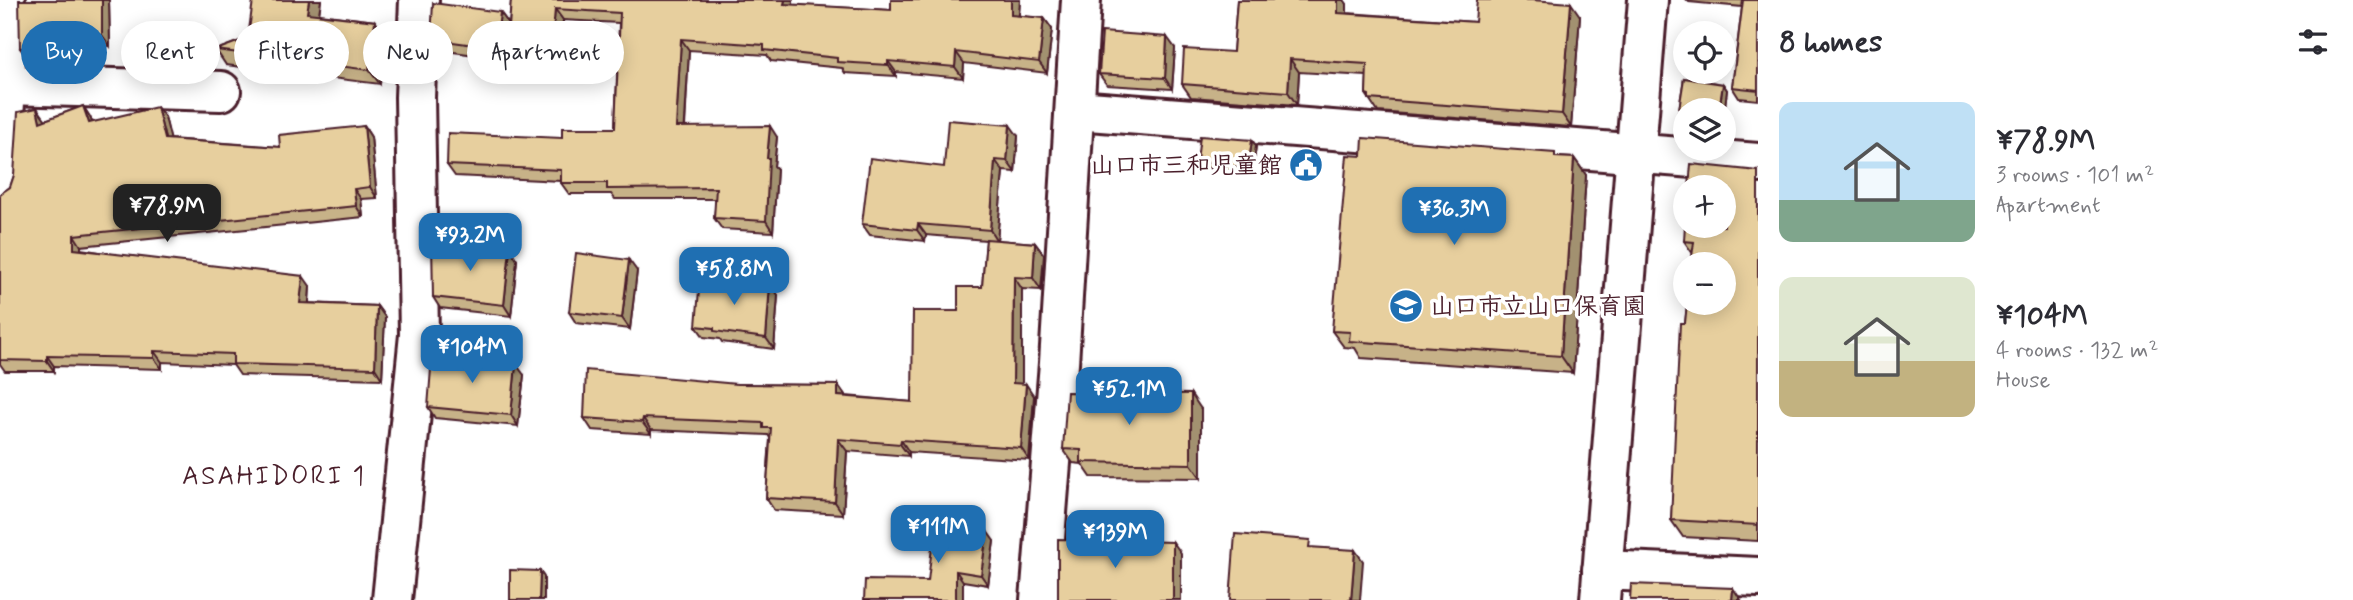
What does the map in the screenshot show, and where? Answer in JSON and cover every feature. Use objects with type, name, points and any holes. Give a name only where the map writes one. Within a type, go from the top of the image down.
[{"type":"street","points":[[0,185],[6,85],[5,0]]},
{"type":"street","points":[[392,600],[419,335],[415,97],[419,0]]},
{"type":"street","points":[[1040,600],[1059,363],[1082,0]]},
{"type":"street","points":[[1648,0],[1601,585],[1758,577]]},
{"type":"street","points":[[6,85],[221,91]]},
{"type":"street","points":[[1076,110],[1758,163]]},
{"type":"building","points":[[19,0],[102,0],[102,21],[21,21],[20,48]]},
{"type":"building","points":[[253,0],[309,0],[307,13],[375,21],[363,21],[363,69],[349,67],[349,21],[250,21]]},
{"type":"building","points":[[511,0],[785,0],[784,4],[891,10],[891,0],[1011,0],[1011,15],[1044,18],[1039,62],[956,52],[955,67],[888,61],[888,65],[837,62],[837,58],[764,50],[764,45],[681,39],[676,127],[770,126],[766,221],[714,218],[716,188],[607,189],[607,183],[561,183],[561,170],[447,165],[448,133],[562,138],[562,128],[615,128],[617,84],[624,84],[624,21],[620,21],[620,13],[555,9],[554,21],[509,21]]},
{"type":"building","points":[[1237,0],[1338,0],[1338,13],[1475,22],[1477,0],[1571,3],[1562,114],[1369,99],[1366,94],[1367,64],[1290,59],[1288,92],[1182,84],[1184,49],[1233,52]]},
{"type":"building","points":[[1743,0],[1758,0],[1758,90],[1732,87],[1732,84],[1736,84],[1736,55]]},
{"type":"building","points":[[433,3],[500,12],[499,21],[467,21],[467,44],[453,42],[453,21],[432,21]]},
{"type":"building","points":[[1102,32],[1167,37],[1165,78],[1099,74]]},
{"type":"building","points":[[234,43],[234,52],[220,48]]},
{"type":"building","points":[[1683,84],[1723,84],[1721,98],[1681,98]]},
{"type":"building","points":[[83,106],[89,123],[157,107],[165,139],[280,147],[279,135],[364,126],[370,187],[354,189],[356,206],[74,235],[74,249],[303,276],[300,303],[377,306],[375,368],[233,364],[233,354],[154,351],[154,358],[47,356],[47,361],[0,360],[0,194],[10,187],[14,175],[18,112],[37,108],[40,122]]},
{"type":"building","points":[[948,120],[1010,125],[1007,161],[995,160],[990,230],[918,224],[917,230],[862,224],[870,158],[944,167]]},
{"type":"building","points":[[1200,136],[1252,140],[1248,168],[1197,161]]},
{"type":"building","points":[[1363,138],[1555,153],[1555,157],[1574,158],[1561,356],[1349,341],[1350,332],[1332,331],[1347,155],[1362,156]]},
{"type":"building","points":[[1691,164],[1758,171],[1758,525],[1671,520],[1680,323],[1685,323],[1686,315],[1736,315],[1736,252],[1693,252],[1694,242],[1684,241],[1684,238],[1736,238],[1736,175],[1690,175]]},
{"type":"building","points":[[986,239],[1035,243],[1033,278],[1014,277],[1013,383],[1026,384],[1021,448],[838,439],[835,502],[766,498],[771,428],[763,428],[763,423],[643,418],[642,422],[584,418],[586,370],[737,384],[838,385],[838,396],[912,402],[913,311],[958,311],[958,287],[982,287]]},
{"type":"building","points":[[432,241],[510,249],[504,305],[433,297]]},
{"type":"building","points":[[576,253],[629,260],[622,318],[569,312]]},
{"type":"building","points":[[700,278],[770,284],[766,338],[696,326]]},
{"type":"building","points":[[432,356],[516,364],[511,415],[428,407]]},
{"type":"building","points":[[1067,392],[1191,394],[1191,464],[1081,462],[1081,450],[1063,449]]},
{"type":"building","points":[[936,513],[954,514],[955,526],[987,531],[981,575],[956,571],[956,600],[864,600],[865,580],[928,581]]},
{"type":"building","points":[[1235,534],[1310,540],[1309,547],[1355,550],[1351,600],[1230,600]]},
{"type":"building","points":[[1058,539],[1173,542],[1173,600],[1058,600]]},
{"type":"building","points":[[510,570],[540,571],[539,600],[510,600]]},
{"type":"building","points":[[1631,584],[1733,588],[1732,600],[1630,600]]},
{"type":"place","name":"山口市三和児童館","points":[[1306,165]]},
{"type":"place","name":"山口市立山口保育園","points":[[1406,306]]},
{"type":"district","name":"ASAHIDORI 1","points":[[274,475]]}]
